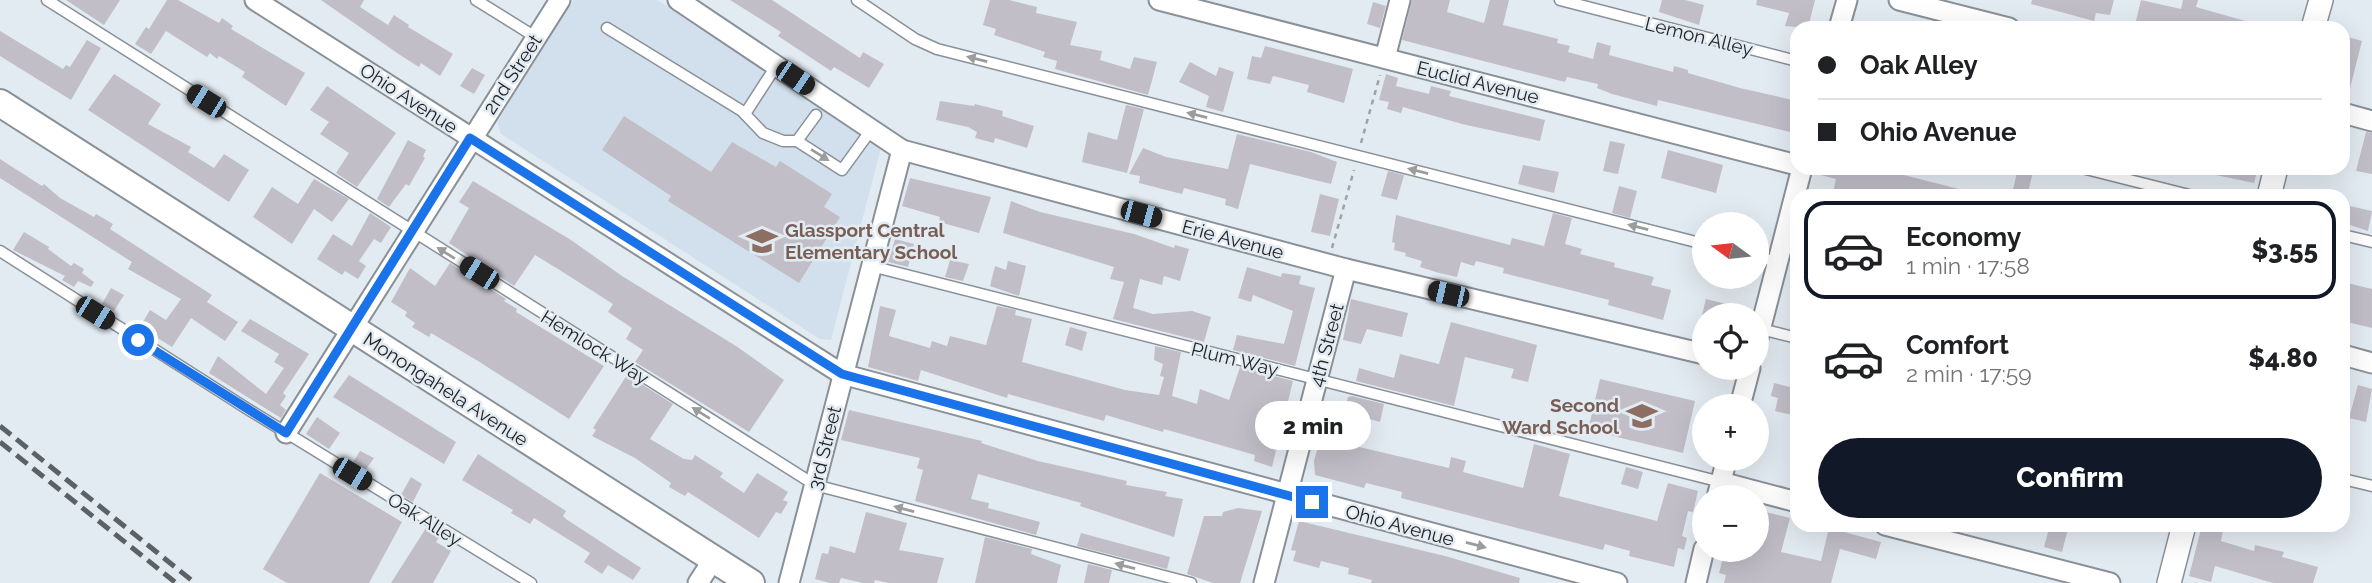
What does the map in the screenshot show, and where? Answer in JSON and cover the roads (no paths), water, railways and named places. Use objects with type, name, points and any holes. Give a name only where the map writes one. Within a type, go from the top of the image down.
[{"type":"main road","name":"Monongahela Avenue","points":[[0,103],[751,583]]},
{"type":"street","name":"Ohio Avenue","points":[[255,0],[842,374],[1617,583]]},
{"type":"street","name":"2nd Street","points":[[286,433],[350,327],[559,0]]},
{"type":"street","name":"Erie Avenue","points":[[678,0],[902,150],[1346,270],[1692,351]]},
{"type":"street","name":"Euclid Avenue","points":[[1159,0],[1790,163]]},
{"type":"street","points":[[1385,58],[1399,0]]},
{"type":"street","points":[[1841,21],[1847,0]]},
{"type":"street","points":[[1899,0],[1982,21]]},
{"type":"street","points":[[2315,21],[2321,0]]},
{"type":"street","points":[[2350,115],[2372,121]]},
{"type":"street","name":"3rd Street","points":[[789,583],[902,150]]},
{"type":"street","points":[[1768,303],[1790,228]]},
{"type":"street","name":"4th Street","points":[[1264,583],[1346,270]]},
{"type":"street","points":[[2350,357],[2372,363]]},
{"type":"street","points":[[1769,498],[1790,501]]},
{"type":"street","points":[[1912,532],[2109,583]]},
{"type":"street","points":[[2169,583],[2182,532]]},
{"type":"street","points":[[698,583],[713,560]]},
{"type":"street","points":[[1696,583],[1701,562]]},
{"type":"lane","name":"Hemlock Way","points":[[47,0],[815,485],[1191,583]]},
{"type":"lane","points":[[476,0],[537,38]]},
{"type":"lane","points":[[858,0],[915,38],[937,49],[1692,241]]},
{"type":"lane","name":"Lemon Alley","points":[[1560,0],[1790,59]]},
{"type":"lane","points":[[607,28],[745,114],[763,133],[783,141],[797,141],[842,170],[872,130]]},
{"type":"lane","points":[[745,114],[776,66]]},
{"type":"lane","points":[[797,141],[816,115]]},
{"type":"lane","points":[[2110,175],[2165,189]]},
{"type":"lane","points":[[2350,236],[2372,242]]},
{"type":"lane","name":"Oak Alley","points":[[0,251],[286,433],[531,583]]},
{"type":"lane","points":[[1769,260],[1779,262]]},
{"type":"lane","name":"Plum Way","points":[[871,266],[1317,380],[1701,485]]},
{"type":"lane","points":[[1769,336],[1790,337]]},
{"type":"lane","points":[[2350,480],[2372,486]]},
{"type":"railway","points":[[0,426],[195,583]]},
{"type":"railway","points":[[0,442],[176,583]]},
{"type":"place","name":"Glassport Central Elementary School","points":[[762,241]]},
{"type":"place","name":"Second Ward School","points":[[1642,416]]}]
